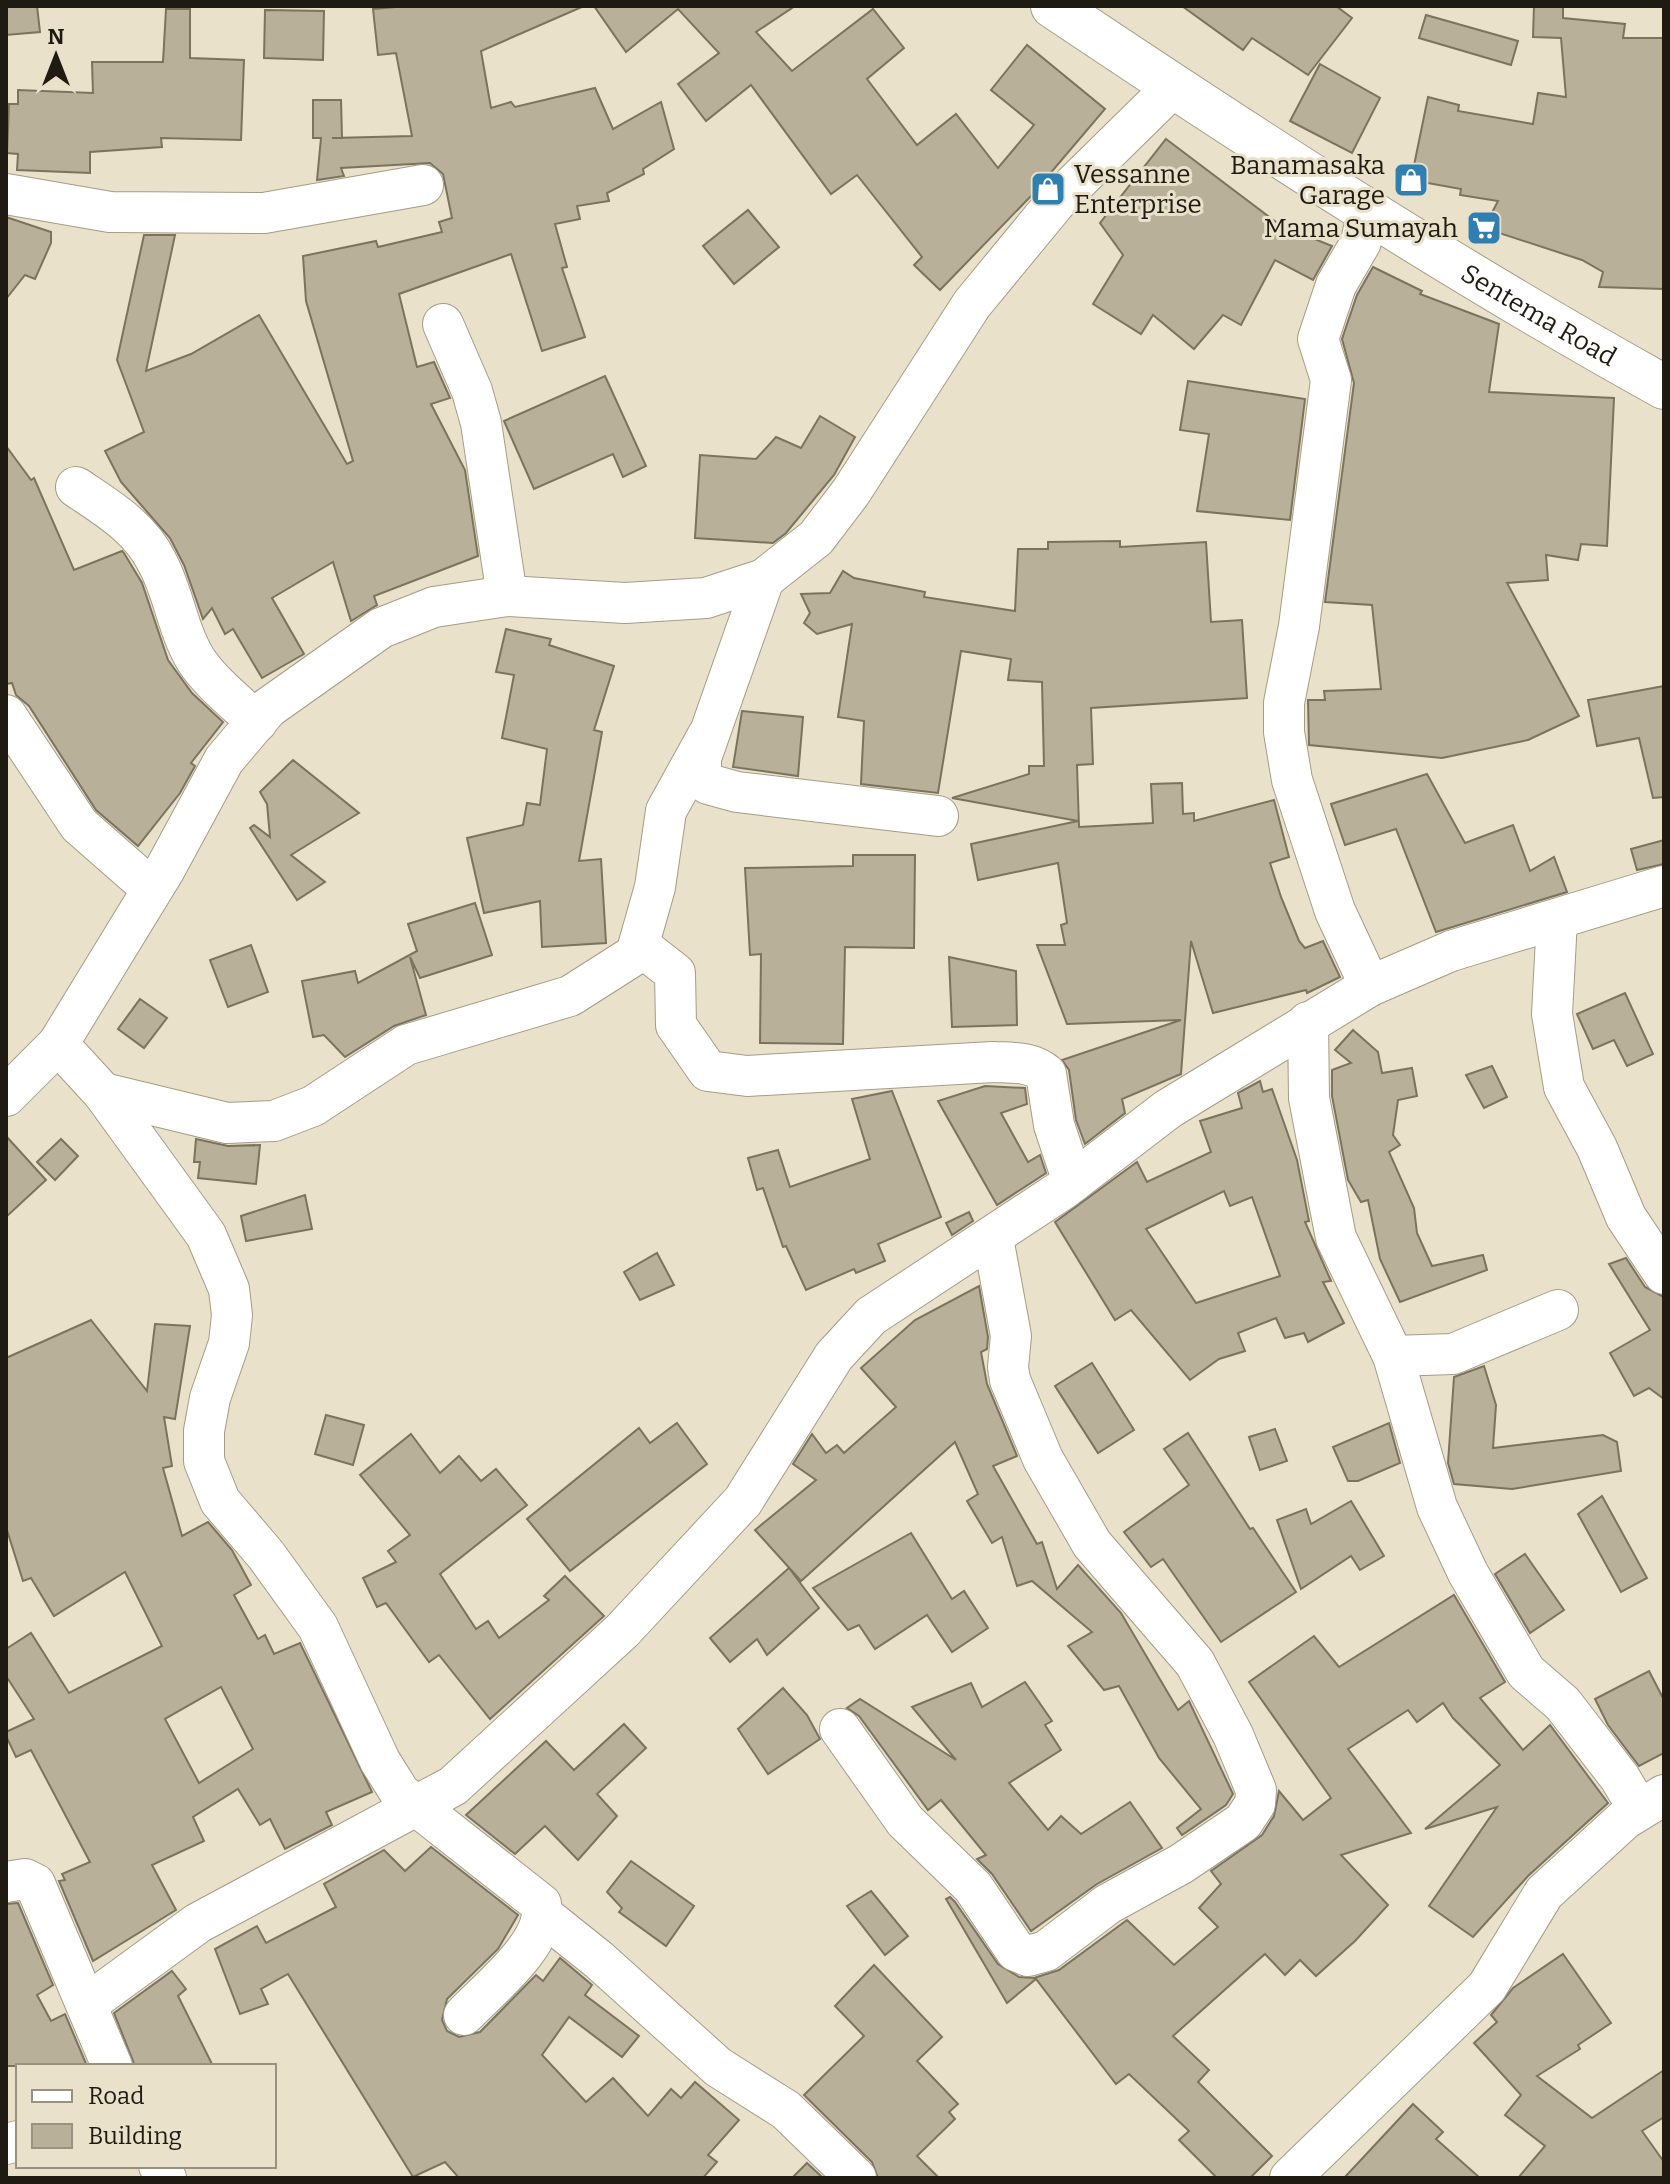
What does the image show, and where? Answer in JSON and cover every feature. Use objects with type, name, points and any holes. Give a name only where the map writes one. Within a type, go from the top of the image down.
[{"type":"main road","name":"Sentema Road","points":[[1053,6],[1367,213],[1514,303],[1664,387]]},
{"type":"street","points":[[6,1096],[58,1044],[152,889],[224,760],[268,708],[381,628],[434,607],[507,596],[625,603],[706,598],[764,579],[816,538],[851,492],[972,304],[1056,202],[1173,87]]},
{"type":"street","points":[[6,194],[110,212],[264,213],[423,185]]},
{"type":"street","points":[[1367,213],[1361,242],[1336,285],[1318,339],[1331,380],[1301,612],[1284,703],[1284,732],[1292,780],[1335,911],[1370,986]]},
{"type":"street","points":[[443,324],[481,423],[507,596]]},
{"type":"street","points":[[76,487],[123,518],[142,539],[158,562],[184,638],[198,663],[257,722]]},
{"type":"street","points":[[764,579],[701,758],[701,773],[708,784],[719,789],[938,816]]},
{"type":"street","points":[[6,715],[79,825],[152,889]]},
{"type":"street","points":[[103,1093],[227,1123],[274,1121],[313,1106],[406,1045],[570,996],[636,954],[655,887],[666,811],[708,735]]},
{"type":"street","points":[[87,2004],[198,1923],[453,1786],[622,1631],[743,1501],[834,1356],[871,1316],[993,1238],[1168,1109],[1370,986],[1451,951],[1664,886]]},
{"type":"street","points":[[1557,919],[1552,1014],[1564,1087],[1597,1148],[1626,1217],[1664,1274]]},
{"type":"street","points":[[639,945],[675,973],[676,1025],[708,1071],[747,1076],[993,1062],[1031,1065],[1042,1069],[1046,1074],[1054,1125],[1073,1182]]},
{"type":"street","points":[[1290,2178],[1487,1987],[1544,1893],[1591,1848],[1651,1802],[1620,1778],[1563,1704],[1526,1672],[1468,1573],[1437,1507],[1393,1356],[1336,1238],[1309,1098],[1308,1022]]},
{"type":"street","points":[[58,1044],[103,1093],[206,1235],[229,1289],[232,1315],[229,1343],[210,1398],[204,1431],[204,1461],[209,1481],[220,1501],[266,1555],[318,1627],[380,1761],[400,1793],[532,1893],[541,1904],[544,1916],[538,1937],[464,2015]]},
{"type":"street","points":[[840,1729],[905,1821],[973,1887],[1016,1951],[1028,1956],[1046,1951],[1108,1904],[1181,1864],[1243,1822],[1255,1804],[1256,1790],[1209,1686],[1167,1630],[1092,1544],[1043,1459],[1010,1380],[1011,1336],[993,1238]]},
{"type":"street","points":[[1393,1356],[1453,1354],[1558,1310]]},
{"type":"street","points":[[6,1882],[25,1879],[35,1884],[111,2064]]},
{"type":"street","points":[[544,1916],[599,1960],[718,2067],[786,2110],[856,2178]]},
{"type":"building","points":[[6,6],[37,6],[40,32],[6,35]]},
{"type":"building","points":[[407,6],[584,6],[481,51],[491,108],[511,102],[515,107],[595,88],[613,129],[661,102],[674,149],[643,169],[644,174],[607,193],[609,201],[577,206],[580,219],[555,224],[567,267],[562,268],[585,337],[542,351],[511,254],[399,294],[417,367],[434,362],[450,398],[431,404],[465,470],[478,556],[374,596],[377,605],[351,621],[333,562],[272,598],[304,654],[262,678],[233,629],[225,634],[212,608],[203,619],[184,565],[170,538],[121,482],[105,451],[144,432],[117,360],[144,235],[175,235],[146,371],[191,354],[259,315],[347,464],[353,461],[306,301],[303,256],[376,241],[378,247],[442,232],[439,222],[452,218],[443,174],[430,163],[341,168],[344,176],[317,180],[321,138],[313,138],[313,100],[341,100],[342,138],[412,136],[396,53],[378,55],[373,9]]},
{"type":"building","points":[[594,6],[795,6],[756,32],[792,71],[873,9],[904,48],[867,79],[917,145],[956,114],[998,168],[1034,125],[991,90],[1027,45],[1105,109],[1031,196],[940,290],[914,265],[922,257],[857,175],[831,194],[751,85],[706,121],[678,84],[719,53],[678,9],[626,52]]},
{"type":"building","points":[[1182,6],[1336,6],[1352,18],[1308,75],[1252,38],[1243,50]]},
{"type":"building","points":[[1534,6],[1563,6],[1563,18],[1625,24],[1623,38],[1664,38],[1664,289],[1599,287],[1603,272],[1582,260],[1484,228],[1498,201],[1460,195],[1461,189],[1411,180],[1428,97],[1459,105],[1458,111],[1533,124],[1538,93],[1566,97],[1561,38],[1533,37]]},
{"type":"building","points":[[166,9],[190,9],[190,58],[244,60],[241,140],[161,138],[162,147],[90,152],[90,173],[17,170],[18,154],[7,153],[9,104],[18,104],[18,90],[93,93],[92,62],[163,62]]},
{"type":"building","points":[[265,10],[324,11],[323,60],[264,58]]},
{"type":"building","points":[[1426,15],[1518,41],[1511,65],[1419,38]]},
{"type":"building","points":[[1320,64],[1380,98],[1352,153],[1290,121]]},
{"type":"building","points":[[1166,139],[1280,225],[1332,246],[1313,280],[1275,260],[1241,325],[1223,315],[1194,349],[1153,315],[1141,334],[1093,304],[1123,255],[1100,223]]},
{"type":"building","points":[[748,210],[779,247],[734,284],[703,246]]},
{"type":"building","points":[[6,217],[51,232],[51,243],[35,279],[25,275],[6,299]]},
{"type":"building","points":[[1373,267],[1422,291],[1420,294],[1499,324],[1489,392],[1614,398],[1607,546],[1581,544],[1578,560],[1546,555],[1548,580],[1507,583],[1579,716],[1528,740],[1442,758],[1309,745],[1308,700],[1325,700],[1324,691],[1381,689],[1372,605],[1325,602],[1354,383],[1342,339],[1357,295]]},
{"type":"building","points":[[605,376],[646,466],[623,477],[613,454],[534,489],[504,421]]},
{"type":"building","points":[[1188,381],[1305,399],[1290,520],[1197,511],[1209,434],[1180,430]]},
{"type":"building","points":[[820,416],[855,437],[834,475],[786,533],[773,543],[695,538],[700,455],[756,459],[776,437],[801,448]]},
{"type":"building","points":[[6,446],[31,480],[34,478],[74,570],[122,551],[124,553],[142,583],[168,660],[192,693],[223,722],[191,763],[195,766],[180,793],[138,846],[96,810],[29,706],[16,695],[12,683],[6,684]]},
{"type":"building","points":[[1120,541],[1120,547],[1206,542],[1211,622],[1242,620],[1247,698],[1091,708],[1093,764],[1077,765],[1079,827],[1153,823],[1151,784],[1182,783],[1183,814],[1194,813],[1194,821],[1274,800],[1289,857],[1270,863],[1281,897],[1299,941],[1305,948],[1323,941],[1340,977],[1307,993],[1306,990],[1213,1013],[1191,941],[1181,1074],[1122,1099],[1125,1113],[1085,1144],[1076,1120],[1069,1070],[1062,1060],[1181,1020],[1067,1024],[1037,945],[1065,945],[1061,925],[1067,923],[1058,863],[978,880],[971,844],[1078,821],[952,798],[1029,774],[1029,766],[1044,766],[1042,682],[1008,680],[1011,659],[961,651],[938,793],[861,784],[864,721],[838,717],[852,624],[817,634],[804,623],[810,613],[801,594],[830,593],[843,571],[854,578],[925,592],[924,597],[1015,611],[1018,549],[1048,549],[1048,542]]},
{"type":"building","points":[[506,629],[551,639],[549,645],[614,666],[594,730],[602,732],[579,861],[601,859],[606,943],[542,947],[540,901],[484,913],[467,838],[523,825],[527,803],[540,805],[547,749],[502,738],[514,675],[496,672]]},
{"type":"building","points":[[1664,686],[1664,797],[1653,798],[1639,738],[1597,746],[1588,700]]},
{"type":"building","points":[[742,711],[803,717],[798,776],[733,767]]},
{"type":"building","points":[[293,760],[359,813],[291,855],[325,882],[297,900],[250,828],[254,825],[270,837],[267,804],[260,792]]},
{"type":"building","points":[[1427,774],[1465,843],[1513,825],[1530,871],[1554,857],[1567,892],[1436,932],[1396,829],[1345,845],[1331,804]]},
{"type":"building","points":[[1664,840],[1664,864],[1637,870],[1631,849]]},
{"type":"building","points":[[853,855],[915,855],[914,948],[845,947],[843,1044],[760,1043],[761,954],[750,955],[745,868],[853,866]]},
{"type":"building","points":[[475,903],[492,955],[420,978],[410,957],[426,1015],[394,1026],[345,1057],[324,1035],[313,1037],[302,981],[355,971],[358,983],[417,951],[408,924]]},
{"type":"building","points":[[251,945],[268,992],[228,1007],[210,960]]},
{"type":"building","points":[[949,957],[1016,971],[1017,1025],[952,1027]]},
{"type":"building","points":[[1625,993],[1653,1054],[1627,1066],[1614,1040],[1593,1049],[1577,1014]]},
{"type":"building","points":[[140,999],[167,1018],[144,1048],[118,1029]]},
{"type":"building","points":[[1353,1030],[1378,1052],[1382,1073],[1412,1068],[1417,1096],[1398,1100],[1393,1135],[1400,1145],[1389,1152],[1414,1208],[1417,1233],[1432,1266],[1483,1255],[1487,1270],[1400,1302],[1380,1259],[1368,1200],[1361,1202],[1348,1180],[1332,1096],[1332,1070],[1351,1063],[1335,1050]]},
{"type":"building","points":[[1492,1066],[1507,1097],[1484,1108],[1466,1075]]},
{"type":"building","points":[[1260,1081],[1263,1092],[1272,1089],[1297,1160],[1309,1221],[1305,1222],[1331,1281],[1323,1282],[1344,1323],[1308,1342],[1304,1333],[1285,1338],[1276,1318],[1238,1333],[1245,1351],[1219,1359],[1190,1380],[1131,1310],[1115,1320],[1055,1222],[1137,1162],[1147,1182],[1211,1152],[1200,1121],[1242,1108],[1238,1093]],"holes":[[[1224,1191],[1230,1206],[1252,1197],[1280,1276],[1196,1303],[1146,1229]]]},
{"type":"building","points":[[985,1086],[1025,1088],[1027,1104],[1001,1113],[1028,1162],[1040,1155],[1046,1173],[997,1205],[938,1101]]},
{"type":"building","points":[[892,1091],[941,1217],[878,1244],[885,1261],[856,1273],[854,1269],[806,1290],[786,1246],[783,1247],[763,1188],[757,1190],[748,1158],[778,1150],[790,1187],[870,1159],[852,1099]]},
{"type":"building","points":[[6,1136],[46,1180],[6,1217]]},
{"type":"building","points":[[61,1139],[78,1156],[55,1180],[37,1162]]},
{"type":"building","points":[[196,1139],[228,1146],[260,1145],[256,1184],[198,1178],[200,1162],[194,1162]]},
{"type":"building","points":[[305,1195],[312,1229],[246,1241],[241,1216]]},
{"type":"building","points":[[969,1212],[973,1221],[952,1235],[946,1223]]},
{"type":"building","points":[[657,1253],[674,1285],[640,1300],[624,1272]]},
{"type":"building","points":[[1626,1258],[1645,1287],[1664,1297],[1664,1399],[1649,1388],[1634,1396],[1610,1353],[1650,1330],[1609,1264]]},
{"type":"building","points":[[979,1286],[988,1337],[987,1349],[981,1352],[987,1384],[1017,1456],[993,1466],[1037,1544],[1042,1542],[1057,1589],[1078,1565],[1121,1613],[1178,1710],[1189,1701],[1233,1794],[1226,1805],[1182,1835],[1177,1828],[1201,1809],[1159,1758],[1119,1686],[1104,1690],[1068,1646],[1092,1632],[1032,1581],[1017,1586],[1002,1537],[992,1543],[967,1501],[978,1494],[955,1442],[801,1581],[755,1530],[816,1480],[793,1464],[812,1434],[826,1453],[837,1445],[844,1453],[896,1407],[861,1368],[915,1320]]},
{"type":"building","points":[[91,1320],[147,1391],[155,1324],[190,1326],[175,1419],[164,1417],[172,1466],[163,1468],[182,1536],[208,1522],[232,1550],[251,1585],[234,1595],[258,1639],[265,1635],[274,1654],[300,1643],[372,1792],[326,1812],[332,1825],[285,1849],[270,1819],[260,1825],[238,1789],[193,1817],[204,1841],[152,1865],[176,1910],[93,1961],[59,1881],[65,1880],[62,1874],[90,1862],[31,1750],[16,1757],[6,1736],[6,1732],[34,1719],[6,1676],[6,1649],[31,1633],[69,1693],[162,1646],[125,1572],[54,1616],[31,1578],[23,1581],[6,1527],[6,1358]],"holes":[[[221,1687],[253,1749],[199,1783],[165,1719]]]},
{"type":"building","points":[[1092,1363],[1134,1430],[1098,1453],[1055,1386]]},
{"type":"building","points":[[1484,1366],[1496,1405],[1493,1448],[1603,1435],[1617,1442],[1621,1471],[1512,1489],[1454,1484],[1448,1463],[1454,1377]]},
{"type":"building","points":[[326,1415],[364,1425],[353,1465],[315,1454]]},
{"type":"building","points":[[677,1423],[707,1464],[570,1571],[527,1519],[639,1428],[650,1443]]},
{"type":"building","points":[[1389,1423],[1400,1463],[1358,1481],[1348,1481],[1333,1447]]},
{"type":"building","points":[[1275,1429],[1287,1461],[1260,1470],[1249,1437]]},
{"type":"building","points":[[1188,1433],[1250,1529],[1253,1528],[1296,1592],[1221,1642],[1163,1559],[1151,1567],[1124,1532],[1189,1485],[1164,1449]]},
{"type":"building","points":[[411,1434],[440,1473],[459,1456],[481,1481],[496,1469],[527,1505],[440,1574],[476,1629],[488,1621],[499,1638],[549,1600],[544,1596],[565,1576],[604,1616],[490,1719],[439,1655],[429,1662],[386,1603],[377,1607],[363,1578],[396,1562],[388,1551],[410,1535],[360,1475]]},
{"type":"building","points":[[1602,1496],[1647,1578],[1621,1592],[1578,1514]]},
{"type":"building","points":[[1351,1501],[1384,1556],[1360,1570],[1351,1556],[1301,1589],[1277,1520],[1306,1509],[1311,1524]]},
{"type":"building","points":[[911,1533],[952,1599],[964,1591],[988,1628],[952,1652],[927,1615],[875,1649],[859,1625],[848,1630],[813,1588]]},
{"type":"building","points":[[1525,1554],[1564,1610],[1530,1633],[1495,1574]]},
{"type":"building","points":[[789,1568],[819,1608],[767,1655],[757,1639],[730,1662],[710,1638]]},
{"type":"building","points":[[1454,1595],[1505,1682],[1480,1698],[1523,1750],[1550,1725],[1608,1803],[1528,1876],[1473,1937],[1429,1906],[1497,1807],[1425,1829],[1500,1765],[1453,1718],[1443,1703],[1417,1722],[1408,1710],[1348,1749],[1411,1833],[1341,1855],[1388,1905],[1355,1941],[1316,1976],[1300,1960],[1285,1975],[1265,1954],[1173,2036],[1209,2070],[1198,2082],[1272,2156],[1250,2178],[1217,2178],[1179,2140],[1189,2131],[1129,2074],[1116,2084],[1036,1979],[1007,2003],[946,1899],[950,1897],[955,1902],[998,1964],[1019,1977],[1034,1978],[1059,1970],[1127,1920],[1174,1965],[1218,1927],[1199,1908],[1221,1884],[1211,1871],[1262,1835],[1274,1816],[1279,1791],[1303,1820],[1331,1798],[1249,1682],[1314,1636],[1339,1667]]},
{"type":"building","points":[[1649,1671],[1664,1700],[1664,1753],[1639,1766],[1608,1725],[1595,1699]]},
{"type":"building","points":[[1025,1682],[1052,1721],[1045,1725],[1061,1750],[1009,1783],[1048,1830],[1061,1816],[1081,1834],[1130,1802],[1162,1848],[1097,1884],[1031,1931],[992,1874],[977,1859],[986,1855],[941,1800],[928,1810],[859,1716],[847,1708],[860,1699],[956,1760],[912,1707],[971,1683],[982,1707]]},
{"type":"building","points":[[783,1688],[807,1715],[820,1739],[768,1774],[738,1729]]},
{"type":"building","points":[[624,1724],[646,1748],[597,1794],[617,1816],[578,1860],[545,1826],[515,1854],[466,1815],[546,1741],[574,1770]]},
{"type":"building","points":[[431,1847],[518,1915],[498,1949],[447,1999],[442,2020],[447,2031],[459,2037],[480,2032],[536,1975],[543,1981],[560,1958],[592,1985],[585,1995],[639,2036],[622,2057],[569,2017],[542,2055],[586,2102],[613,2078],[648,2116],[671,2089],[681,2098],[695,2082],[739,2120],[708,2155],[717,2162],[703,2178],[459,2178],[445,2162],[413,2177],[288,1974],[261,1989],[268,2004],[240,2014],[215,1949],[257,1926],[266,1943],[336,1907],[324,1884],[384,1850],[405,1871]]},
{"type":"building","points":[[631,1861],[694,1906],[666,1946],[619,1912],[622,1908],[607,1892]]},
{"type":"building","points":[[871,1891],[908,1936],[885,1955],[847,1906]]},
{"type":"building","points":[[18,1903],[53,1985],[37,1995],[51,2021],[65,2014],[86,2064],[6,2066],[6,1904]]},
{"type":"building","points":[[1563,1954],[1611,2023],[1578,2045],[1580,2049],[1537,2076],[1592,2118],[1664,2070],[1664,2117],[1642,2131],[1664,2162],[1664,2178],[1518,2178],[1545,2146],[1505,2115],[1521,2095],[1474,2043],[1497,2022],[1491,2015],[1513,1988]]},
{"type":"building","points":[[874,1965],[942,2037],[917,2061],[958,2104],[949,2112],[955,2119],[917,2156],[939,2178],[878,2178],[872,2162],[804,2095],[864,2036],[835,2006]]},
{"type":"building","points":[[172,1971],[186,1989],[178,1996],[212,2064],[134,2064],[114,2013]]},
{"type":"building","points":[[1413,2104],[1443,2132],[1436,2139],[1480,2178],[1344,2178]]},
{"type":"building","points":[[807,2163],[823,2178],[792,2178]]},
{"type":"place","name":"Banamasaka Garage","points":[[1411,180]]},
{"type":"place","name":"Vessanne Enterprise","points":[[1048,189]]},
{"type":"place","name":"Mama Sumayah","points":[[1484,228]]}]
